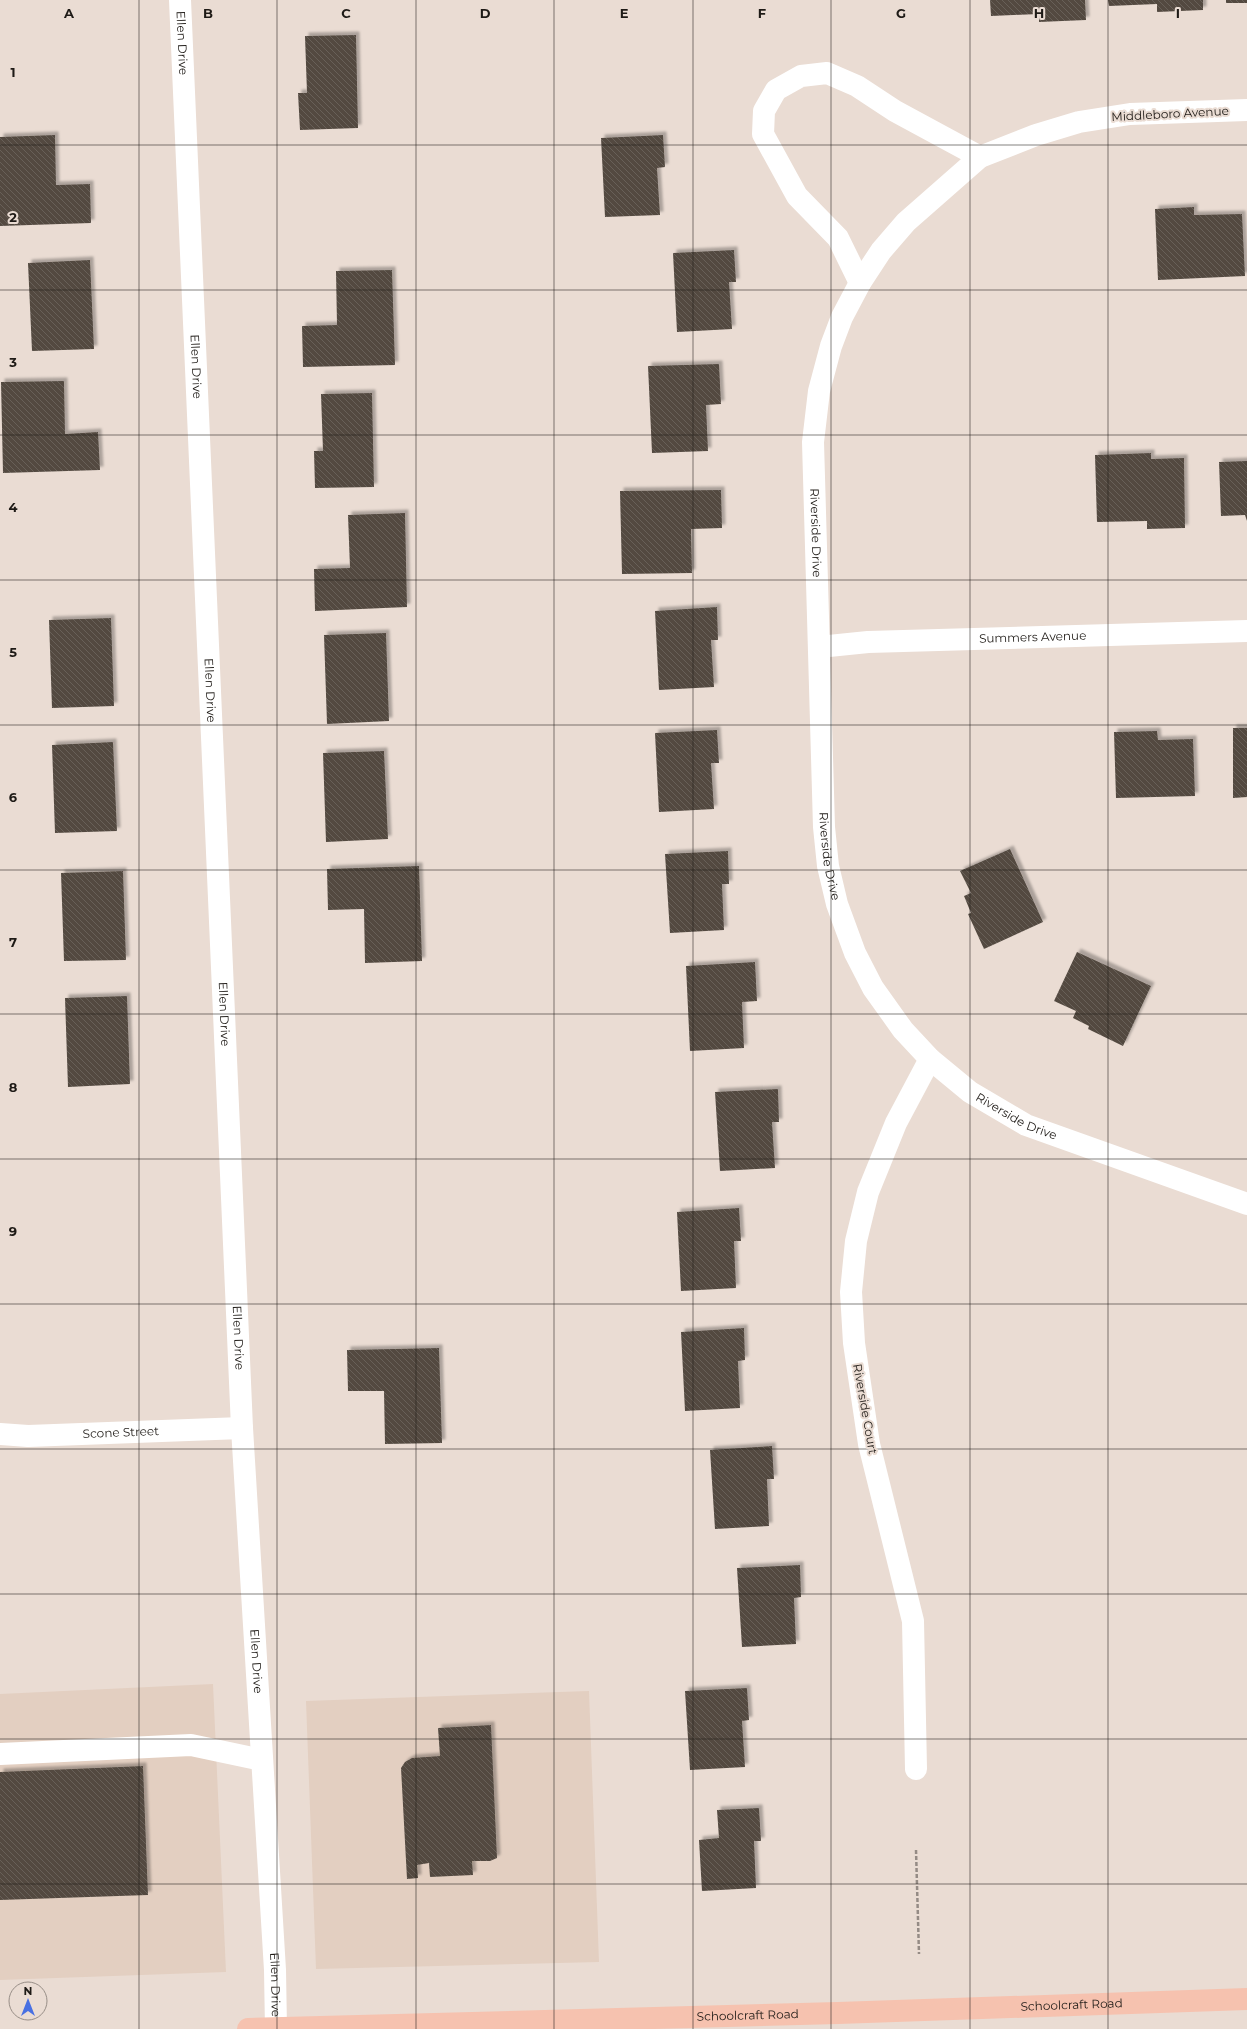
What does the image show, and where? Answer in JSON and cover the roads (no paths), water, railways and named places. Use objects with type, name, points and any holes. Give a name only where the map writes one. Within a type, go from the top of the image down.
[{"type":"main road","name":"Schoolcraft Road","points":[[248,2029],[838,2014],[1247,1999]]},
{"type":"street","name":"Ellen Drive","points":[[180,0],[242,1428],[275,1970],[276,2028]]},
{"type":"street","points":[[860,283],[838,238],[797,196],[763,134],[764,111],[776,90],[801,76],[827,73],[857,86],[895,111],[980,157]]},
{"type":"street","name":"Middleboro Avenue","points":[[906,222],[980,157],[1036,135],[1079,122],[1130,114],[1247,110]]},
{"type":"street","name":"Riverside Drive","points":[[906,222],[881,251],[860,283],[842,317],[830,346],[818,390],[812,442],[824,827],[828,866],[837,904],[855,953],[873,988],[903,1030],[930,1059],[970,1092],[1026,1125],[1247,1204]]},
{"type":"street","name":"Summers Avenue","points":[[819,647],[868,642],[1247,631]]},
{"type":"street","name":"Riverside Court","points":[[916,1769],[913,1621],[869,1444],[854,1343],[851,1292],[856,1241],[868,1192],[896,1124],[930,1059]]},
{"type":"street","name":"Scone Street","points":[[0,1434],[28,1436],[242,1428]]},
{"type":"street","points":[[0,1754],[191,1745],[262,1760]]}]
